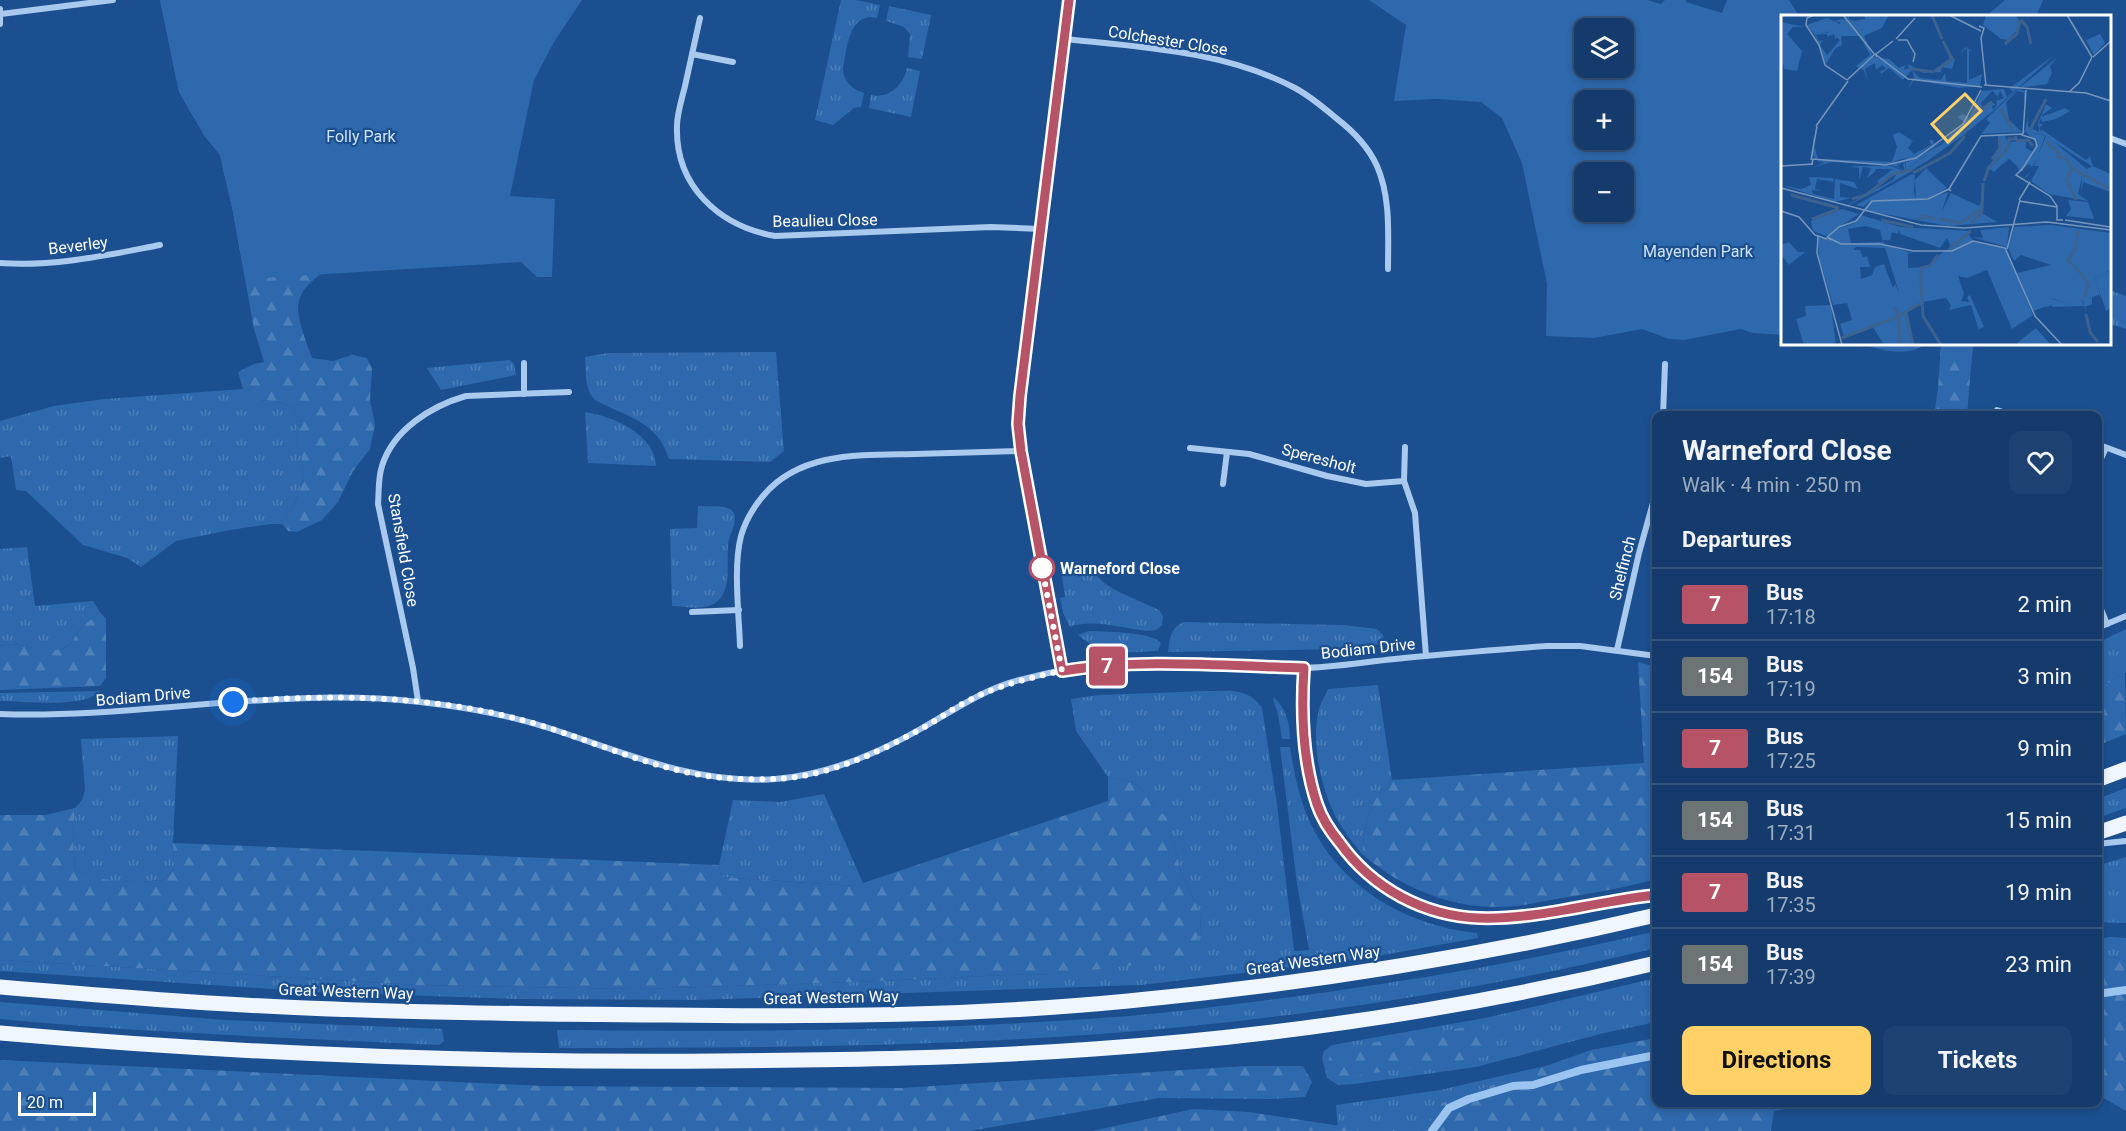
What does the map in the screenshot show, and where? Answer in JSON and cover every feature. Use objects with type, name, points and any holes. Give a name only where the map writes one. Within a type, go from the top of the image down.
[{"type":"main road","points":[[2102,778],[2126,769]]},
{"type":"main road","points":[[2102,831],[2126,823]]},
{"type":"main road","name":"Great Western Way","points":[[0,987],[280,1007],[443,1012],[786,1017],[933,1013],[1127,1002],[1359,973],[1475,953],[1652,916]]},
{"type":"main road","points":[[0,1033],[257,1051],[475,1060],[819,1060],[1015,1054],[1131,1046],[1290,1029],[1488,998],[1652,964]]},
{"type":"street","points":[[1,14],[113,0]]},
{"type":"street","points":[[1062,671],[1018,424],[1069,0]]},
{"type":"street","points":[[0,9],[0,24]]},
{"type":"street","name":"Beaulieu Close","points":[[700,18],[677,126],[681,163],[694,188],[706,203],[722,216],[762,234],[775,236],[991,227],[1040,230]]},
{"type":"street","name":"Colchester Close","points":[[1065,39],[1147,48],[1215,60],[1272,77],[1297,89],[1319,104],[1360,140],[1377,166],[1386,199],[1388,269]]},
{"type":"street","points":[[692,54],[733,62]]},
{"type":"street","points":[[2111,139],[2126,144]]},
{"type":"street","name":"Beverley","points":[[0,263],[44,263],[90,259],[160,245]]},
{"type":"street","points":[[524,363],[524,394]]},
{"type":"street","points":[[1663,411],[1665,364]]},
{"type":"street","name":"Stansfield Close","points":[[418,701],[378,504],[381,469],[386,456],[401,435],[416,421],[436,407],[466,396],[569,392]]},
{"type":"street","points":[[2102,446],[2126,455]]},
{"type":"street","points":[[1405,447],[1404,481],[1415,513],[1426,656]]},
{"type":"street","name":"Speresholt","points":[[1190,448],[1271,459],[1327,476],[1366,484],[1404,481]]},
{"type":"street","points":[[2102,456],[2106,448]]},
{"type":"street","points":[[740,646],[738,554],[741,536],[756,504],[783,476],[800,467],[823,460],[853,455],[1021,451]]},
{"type":"street","points":[[1223,484],[1227,452]]},
{"type":"street","name":"Shelfinch","points":[[1617,650],[1652,507]]},
{"type":"street","points":[[692,612],[739,610]]},
{"type":"street","points":[[2102,612],[2107,624]]},
{"type":"street","points":[[2102,626],[2126,616]]},
{"type":"street","name":"Bodiam Drive","points":[[0,714],[88,714],[257,700],[371,698],[418,701],[484,711],[522,720],[662,766],[701,775],[740,779],[775,779],[814,773],[847,763],[894,743],[964,702],[1019,680],[1089,666],[1161,664],[1304,668],[1546,646],[1617,650],[1652,655]]},
{"type":"street","points":[[1304,668],[1302,704],[1304,733],[1319,811],[1331,832],[1357,865],[1388,890],[1442,914],[1480,918],[1543,913],[1652,896]]},
{"type":"street","points":[[2102,843],[2126,841]]},
{"type":"green space","points":[[160,0],[341,260],[312,282],[303,291],[299,300],[300,323],[312,358],[333,361],[352,355],[367,358],[372,369],[370,400],[375,425],[370,449],[353,471],[338,502],[322,520],[297,532],[288,531],[282,524],[295,503],[303,479],[301,454],[296,443],[301,419],[292,407],[274,401],[255,400],[243,389],[238,372],[264,362],[254,329],[233,212],[220,155],[204,135],[179,92]]},
{"type":"green space","name":"Folly Park","points":[[160,0],[582,0],[554,42],[534,80],[510,196],[555,199],[552,277],[537,277],[521,262],[245,279],[220,155],[204,135],[179,92]]},
{"type":"green space","points":[[841,0],[856,0],[880,5],[877,18],[860,20],[855,26],[846,51],[843,73],[849,84],[864,93],[861,107],[854,108],[833,125],[815,120]]},
{"type":"green space","name":"Mayenden Park","points":[[1369,0],[1648,0],[1661,4],[1665,0],[1686,0],[1686,2],[1722,13],[1727,0],[1789,0],[1798,15],[1781,15],[1781,335],[1752,333],[1741,329],[1684,340],[1669,339],[1642,329],[1594,338],[1546,336],[1547,284],[1522,163],[1502,118],[1481,102],[1437,99],[1394,101],[1406,25]]},
{"type":"green space","points":[[2005,0],[2043,0],[2036,15],[1987,15]]},
{"type":"green space","points":[[889,6],[931,15],[922,59],[908,57],[910,34],[904,27],[886,21]]},
{"type":"green space","points":[[907,68],[920,71],[911,117],[869,108],[871,95],[890,93],[899,85]]},
{"type":"green space","points":[[2111,290],[2126,296],[2126,329],[2111,324]]},
{"type":"green space","points":[[1866,345],[1924,345],[1903,352],[1887,351]]},
{"type":"green space","points":[[1941,345],[1973,345],[1967,411],[1935,411]]},
{"type":"green space","points":[[1941,345],[1973,345],[1971,364],[1941,355]]},
{"type":"green space","points":[[776,352],[784,451],[770,462],[669,459],[664,446],[649,428],[595,400],[591,396],[586,380],[585,357],[608,353]]},
{"type":"green space","points":[[510,360],[514,364],[516,375],[441,390],[427,368]]},
{"type":"green space","points":[[243,389],[256,400],[274,401],[292,407],[301,419],[296,443],[301,454],[303,479],[295,503],[282,524],[230,530],[176,541],[141,567],[127,558],[83,545],[26,491],[16,490],[11,456],[0,458],[0,421],[54,406],[104,399]]},
{"type":"green space","points":[[585,412],[619,422],[630,428],[648,445],[654,455],[656,466],[588,463]]},
{"type":"green space","points":[[698,506],[727,508],[735,515],[728,544],[728,572],[725,590],[714,604],[692,608],[672,606],[670,529],[697,528]]},
{"type":"green space","points":[[27,547],[35,606],[93,601],[100,612],[82,627],[68,646],[59,650],[40,650],[14,644],[0,647],[0,549]]},
{"type":"green space","points":[[1084,563],[1104,583],[1159,610],[1163,616],[1162,625],[1156,630],[1148,631],[1099,624],[1070,627],[1063,613],[1060,598],[1065,597],[1062,576],[1075,574]]},
{"type":"green space","points":[[100,612],[106,619],[106,678],[100,686],[0,690],[0,647],[14,644],[50,650],[68,646],[82,627]]},
{"type":"green space","points":[[1184,622],[1343,625],[1377,629],[1384,636],[1374,646],[1360,648],[1168,652],[1173,630]]},
{"type":"green space","points":[[2126,629],[2126,673],[2102,688],[2102,641]]},
{"type":"green space","points":[[1089,631],[1138,634],[1161,643],[1158,651],[1116,652],[1097,647],[1078,635]]},
{"type":"green space","points":[[1638,662],[1652,666],[1652,880],[1522,905],[1482,906],[1444,899],[1409,886],[1362,854],[1369,814],[1377,797],[1392,780],[1644,763]]},
{"type":"green space","points":[[2125,672],[2126,734],[2102,744],[2102,688]]},
{"type":"green space","points":[[1378,685],[1392,780],[1377,797],[1369,814],[1362,854],[1339,822],[1328,800],[1316,745],[1317,718],[1328,689]]},
{"type":"green space","points":[[101,691],[93,697],[68,702],[0,701],[0,693]]},
{"type":"green space","points":[[1207,691],[1244,693],[1257,701],[1262,708],[1277,804],[1294,951],[1309,950],[1297,884],[1280,747],[1290,747],[1297,785],[1306,813],[1323,845],[1339,866],[1379,900],[1402,912],[1451,929],[1477,933],[1478,938],[1383,955],[1141,985],[696,1000],[516,999],[317,992],[0,971],[0,960],[418,985],[638,989],[1056,974],[1094,969],[1201,933],[1200,913],[1181,872],[1167,818],[1154,807],[1147,794],[1132,782],[1108,777],[1076,731],[1071,699],[1099,695]]},
{"type":"green space","points":[[1274,698],[1282,706],[1290,739],[1282,739]]},
{"type":"green space","points":[[178,736],[174,869],[163,880],[138,882],[103,881],[75,871],[73,838],[75,808],[82,800],[85,790],[81,739]]},
{"type":"green space","points":[[1108,777],[1132,782],[1147,794],[1154,807],[1167,817],[1181,872],[1200,913],[1201,933],[1189,953],[1180,958],[1056,974],[638,989],[418,985],[0,960],[0,815],[45,815],[75,808],[73,838],[75,871],[97,878],[118,881],[163,880],[174,869],[173,843],[719,865],[721,877],[854,886],[1108,801]]},
{"type":"green space","points":[[2126,788],[2126,808],[2102,816],[2102,797]]},
{"type":"green space","points":[[824,794],[863,883],[854,886],[721,877],[719,865],[733,800],[780,802]]},
{"type":"green space","points":[[2126,857],[2126,923],[2102,922],[2102,864]]},
{"type":"green space","points":[[1652,932],[1652,949],[1444,992],[1301,1013],[1158,1029],[955,1042],[625,1048],[559,1048],[557,1030],[915,1028],[1129,1016],[1328,992],[1534,958]]},
{"type":"green space","points":[[2102,938],[2126,938],[2126,962],[2112,957],[2102,957]]},
{"type":"green space","points":[[2102,957],[2112,957],[2126,962],[2126,1111],[2102,1097]]},
{"type":"green space","points":[[1652,979],[1652,1023],[1604,1033],[1476,1067],[1354,1084],[1338,1085],[1327,1078],[1322,1058],[1324,1051],[1332,1045],[1485,1018]]},
{"type":"green space","points":[[0,1002],[225,1020],[442,1029],[444,1041],[439,1045],[220,1035],[55,1024],[0,1019]]},
{"type":"green space","points":[[1479,1025],[1496,1043],[1486,1057],[1338,1078],[1328,1059],[1340,1048]]},
{"type":"green space","points":[[1652,1039],[1652,1107],[1798,1107],[1774,1111],[1771,1131],[1421,1131],[1442,1103],[1591,1050]]},
{"type":"green space","points":[[0,1060],[543,1086],[901,1088],[1245,1066],[1303,1066],[1312,1082],[1305,1097],[1159,1098],[970,1131],[0,1131]]},
{"type":"green space","points":[[1549,1065],[1443,1103],[1421,1131],[1338,1131],[1336,1105],[1440,1090]]},
{"type":"green space","points":[[1193,1109],[1249,1112],[1354,1128],[1358,1131],[1092,1131]]},
{"type":"waterway","points":[[2102,993],[2126,990]]},
{"type":"waterway","points":[[1432,1131],[1449,1108],[1469,1099],[1513,1086],[1533,1085],[1581,1070],[1652,1056]]},
{"type":"bus line","name":"7","points":[[1069,0],[1018,424],[1028,495],[1062,671],[1089,666],[1161,664],[1304,668],[1302,704],[1304,733],[1316,802],[1324,820],[1346,852],[1371,878],[1405,899],[1442,914],[1495,918],[1543,913],[1652,896]]},
{"type":"place","name":"Warneford Close","points":[[1042,568]]},
{"type":"route","points":[[233,702],[371,698],[418,701],[457,706],[522,720],[662,766],[701,775],[740,779],[775,779],[814,773],[877,751],[922,728],[964,702],[989,691],[1019,680],[1062,671],[1042,568]]}]
